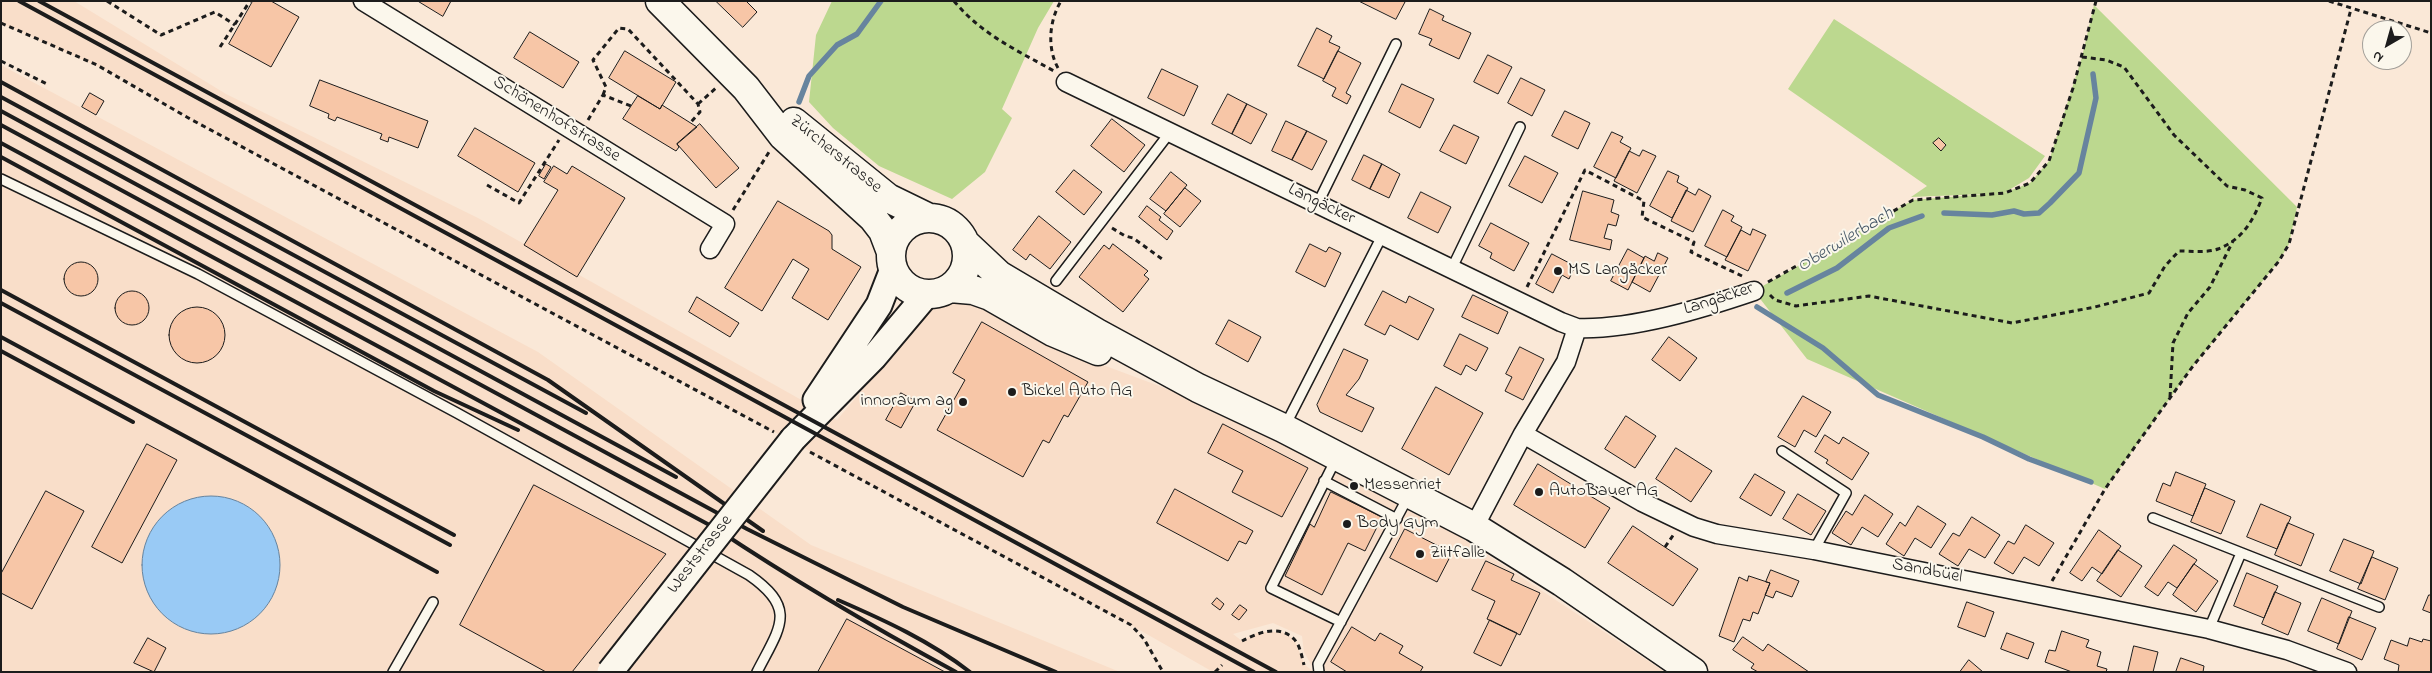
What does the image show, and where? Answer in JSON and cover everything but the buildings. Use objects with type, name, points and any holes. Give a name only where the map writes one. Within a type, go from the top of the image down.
[{"type":"main road","name":"Zürcherstrasse","points":[[660,1],[746,88],[783,136],[873,218],[883,231],[892,261]]},
{"type":"main road","name":"Zürcherstrasse","points":[[746,88],[791,120],[834,157],[888,198],[927,217]]},
{"type":"main road","points":[[938,291],[959,281],[965,270],[968,257],[962,235],[947,221],[927,217],[911,222],[899,232],[892,261],[906,287],[938,291],[973,290],[990,296],[1053,332],[1103,345]]},
{"type":"main road","points":[[966,244],[999,276],[1103,345],[1284,428],[1474,527],[1562,582],[1693,672]]},
{"type":"main road","name":"Weststrasse","points":[[794,442],[879,305],[892,261]]},
{"type":"main road","name":"Weststrasse","points":[[610,672],[794,442],[938,291]]},
{"type":"street","name":"Schönenhofstrasse","points":[[363,1],[725,224]]},
{"type":"street","name":"Langäcker","points":[[1066,82],[1577,328],[1605,327],[1710,306],[1758,288]]},
{"type":"street","points":[[710,249],[725,224]]},
{"type":"street","points":[[1474,527],[1523,434],[1566,362],[1577,328]]},
{"type":"street","name":"Sandbüel","points":[[1523,434],[1642,502],[1694,527],[1717,534],[1814,550],[2209,629],[2287,650],[2347,672]]},
{"type":"lane","points":[[1318,204],[1396,44]]},
{"type":"lane","points":[[1452,268],[1520,127]]},
{"type":"lane","points":[[1056,281],[1171,131]]},
{"type":"lane","points":[[1,179],[198,274],[456,413],[749,575],[767,587],[778,603],[781,616],[779,629],[757,672]]},
{"type":"lane","points":[[1284,428],[1383,234]]},
{"type":"lane","points":[[1782,450],[1846,493],[1814,550]]},
{"type":"lane","points":[[1337,456],[1271,588],[1341,622]]},
{"type":"lane","points":[[1324,482],[1397,519]]},
{"type":"lane","points":[[1318,672],[1318,664],[1409,494]]},
{"type":"lane","points":[[2153,518],[2379,607]]},
{"type":"lane","points":[[2209,629],[2241,553]]},
{"type":"lane","points":[[393,672],[433,602]]},
{"type":"path","points":[[220,48],[250,1]]},
{"type":"path","points":[[954,1],[967,17],[1015,51],[1054,71],[1066,82]]},
{"type":"path","points":[[1061,1],[1057,7],[1049,44],[1055,63],[1066,82]]},
{"type":"path","name":"Langäcker","points":[[1758,288],[1913,200],[2005,193],[2030,183],[2049,161],[2082,57],[2096,1]]},
{"type":"path","points":[[2329,1],[2431,33]]},
{"type":"path","points":[[110,2],[161,35],[215,12],[235,25]]},
{"type":"path","points":[[2044,595],[2105,489],[2194,366],[2279,261],[2289,244],[2351,8]]},
{"type":"path","points":[[1,23],[121,78],[192,120],[794,442],[1131,625],[1144,639],[1163,672]]},
{"type":"path","points":[[579,134],[606,87],[593,60],[619,28],[628,29],[698,104],[700,112],[690,123]]},
{"type":"path","points":[[1520,302],[1584,170],[1644,201],[1642,217],[1694,242],[1691,252],[1758,288],[1775,300],[1796,306],[1869,296],[2012,324],[2095,307],[2149,293],[2165,266],[2179,251],[2217,250],[2240,236],[2253,221],[2262,198],[2245,190],[2227,186],[2174,135],[2124,67],[2106,60],[2082,57]]},
{"type":"path","points":[[1,61],[49,85]]},
{"type":"path","points":[[698,104],[716,88]]},
{"type":"path","points":[[603,95],[631,106]]},
{"type":"path","points":[[488,185],[519,203],[560,137]]},
{"type":"path","points":[[725,224],[770,150]]},
{"type":"path","points":[[1109,232],[1114,228],[1125,236],[1133,238],[1162,259]]},
{"type":"path","points":[[2170,399],[2173,343],[2188,313],[2210,287],[2234,240]]},
{"type":"path","points":[[1242,641],[1258,632],[1282,632],[1294,639],[1304,665],[1309,668]]},
{"type":"path","points":[[1215,672],[1222,665]]},
{"type":"shaded area","points":[[1,1],[74,1],[226,94],[478,218],[837,420],[875,375],[917,316],[933,303],[957,297],[983,304],[1079,356],[1186,396],[1286,442],[1442,525],[1665,672],[1319,672],[1313,668],[1304,652],[1302,636],[1273,623],[1233,634],[1242,641],[1258,632],[1282,632],[1294,639],[1305,665],[1314,672],[1213,672],[1131,625],[625,351],[192,120],[121,77],[1,23]]},
{"type":"shaded area","points":[[1,65],[538,352],[811,545],[1120,672],[1,672]]},
{"type":"green space","points":[[832,1],[1054,1],[1038,28],[1002,109],[1012,118],[985,172],[952,199],[879,166],[833,128],[809,102],[816,35]]},
{"type":"green space","points":[[2094,5],[2297,207],[2289,244],[2279,261],[2193,366],[2105,489],[1807,359],[1754,291],[1913,200],[1986,194],[1911,197],[1927,186],[1788,89],[1834,19],[2045,156],[2029,178],[2004,193],[2030,183],[2049,161],[2082,57]]},
{"type":"water","points":[[211,496],[237,501],[260,516],[275,539],[280,565],[275,591],[260,614],[237,629],[211,634],[185,629],[162,614],[147,591],[142,565],[147,539],[162,516],[185,501]]},
{"type":"waterway","points":[[799,102],[809,76],[837,45],[857,34],[881,1]]},
{"type":"waterway","name":"Oberwilerbach","points":[[1944,213],[1992,215],[2014,211],[2024,214],[2039,213],[2050,203],[2079,173],[2096,98],[2093,74]]},
{"type":"waterway","name":"Oberwilerbach","points":[[1787,293],[1837,268],[1889,228],[1922,216]]},
{"type":"waterway","points":[[1757,307],[1823,348],[1878,395],[1983,437],[2029,459],[2091,482]]},
{"type":"railway","points":[[19,1],[1254,672]]},
{"type":"railway","points":[[39,1],[1276,672]]},
{"type":"railway","points":[[1,82],[548,380],[763,531]]},
{"type":"railway","points":[[1,97],[586,413]]},
{"type":"railway","points":[[1,111],[676,477]]},
{"type":"railway","points":[[1,125],[747,529],[903,607],[1056,672]]},
{"type":"railway","points":[[1,143],[715,528],[834,603],[956,672]]},
{"type":"railway","points":[[1,157],[434,391],[518,430]]},
{"type":"railway","points":[[1,290],[454,535]]},
{"type":"railway","points":[[1,303],[450,545]]},
{"type":"railway","points":[[1,337],[437,572]]},
{"type":"railway","points":[[1,351],[133,422]]},
{"type":"railway","points":[[838,600],[923,641],[970,672]]},
{"type":"place","name":"MS Langäcker","points":[[1558,271]]},
{"type":"place","name":"Bickel Auto AG","points":[[1012,392]]},
{"type":"place","name":"innoraum ag","points":[[963,402]]},
{"type":"place","name":"Messenriet","points":[[1354,486]]},
{"type":"place","name":"AutoBauer AG","points":[[1539,492]]},
{"type":"place","name":"Body Gym","points":[[1347,524]]},
{"type":"place","name":"Ziitfalle","points":[[1420,554]]}]
